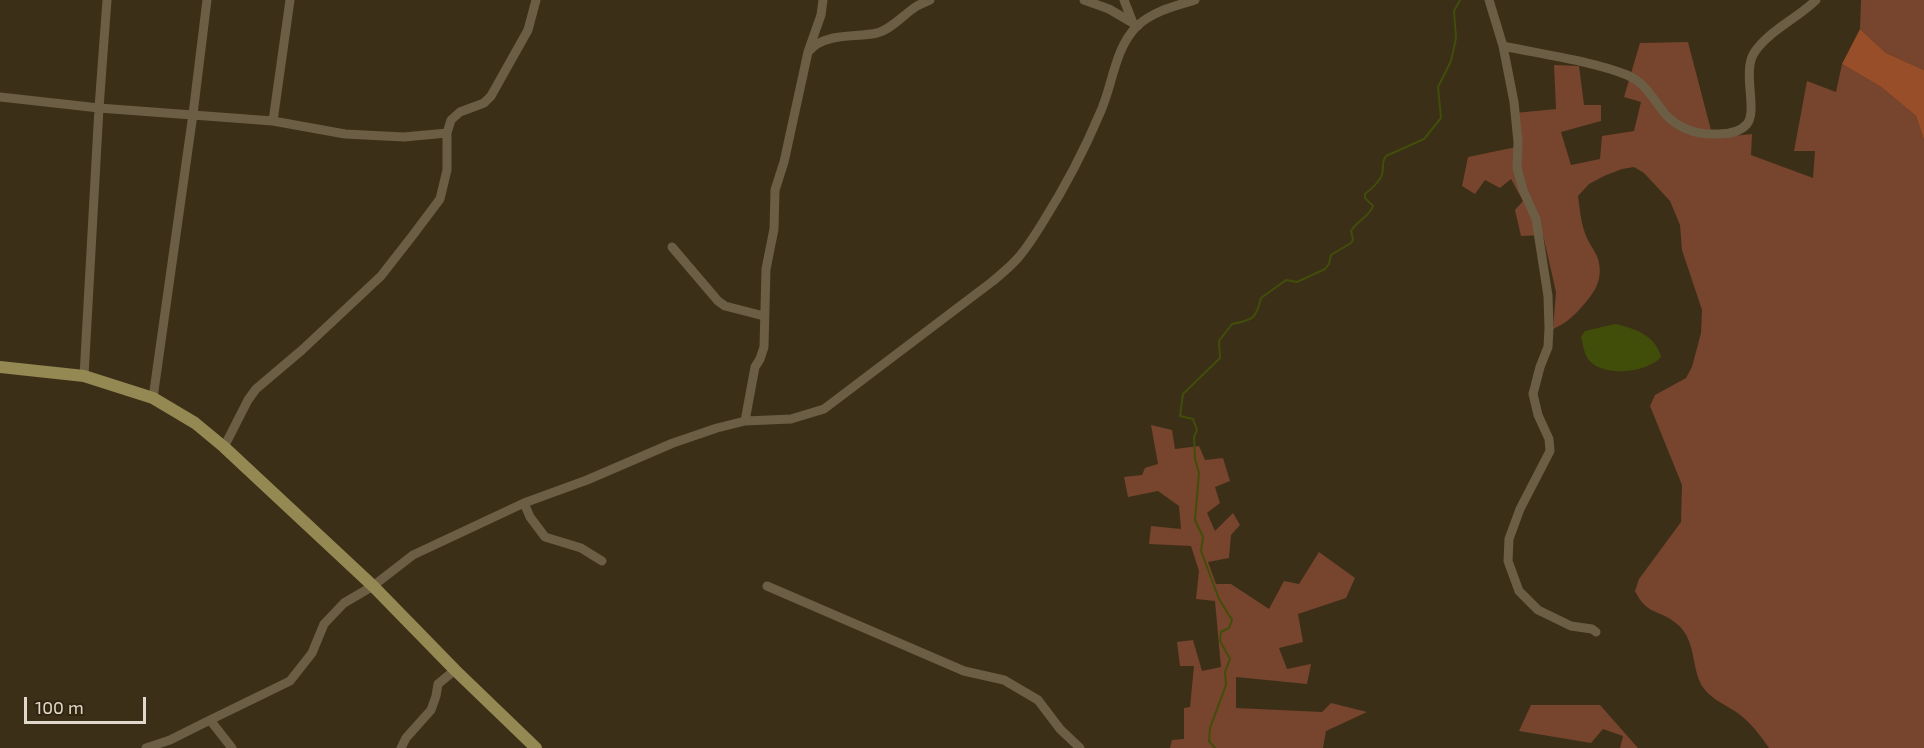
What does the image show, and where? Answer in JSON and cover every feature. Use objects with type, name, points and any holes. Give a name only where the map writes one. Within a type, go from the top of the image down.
[{"type":"main road","points":[[0,367],[84,376],[153,398],[195,423],[224,447],[373,586],[454,670],[536,748]]},
{"type":"street","points":[[84,376],[107,0]]},
{"type":"street","points":[[153,398],[207,0]]},
{"type":"street","points":[[273,121],[290,0]]},
{"type":"street","points":[[224,447],[256,389],[302,350],[381,276],[440,199],[447,170],[447,133],[451,120],[460,112],[484,103],[491,96],[528,30],[536,0]]},
{"type":"street","points":[[745,421],[755,368],[764,347],[766,269],[774,229],[775,190],[784,162],[808,52],[821,15],[823,0]]},
{"type":"street","points":[[808,52],[813,46],[829,39],[879,33],[916,6],[930,0]]},
{"type":"street","points":[[1084,0],[1109,9],[1136,24]]},
{"type":"street","points":[[1124,0],[1136,24]]},
{"type":"street","points":[[146,748],[170,740],[290,681],[312,653],[324,624],[344,603],[373,586],[413,555],[524,503],[587,480],[673,443],[745,421],[791,419],[824,409],[900,353],[1016,261],[1027,248],[1069,180],[1101,111],[1126,41],[1136,24],[1167,8],[1195,0]]},
{"type":"street","points":[[1489,0],[1503,46],[1514,102],[1518,142],[1517,168],[1523,190],[1536,219],[1548,296],[1550,328],[1548,347],[1533,394],[1538,415],[1549,439],[1550,451],[1520,509],[1509,539],[1508,561],[1519,591],[1538,610],[1571,626],[1592,629],[1596,632]]},
{"type":"street","points":[[1503,46],[1592,65],[1628,76],[1641,84],[1653,96],[1665,114],[1683,128],[1706,134],[1729,134],[1749,122],[1751,114],[1749,68],[1754,54],[1784,25],[1816,0]]},
{"type":"street","points":[[0,98],[273,121],[345,134],[404,137],[447,133]]},
{"type":"street","points":[[672,247],[718,301],[725,306],[764,316]]},
{"type":"street","points":[[524,503],[530,517],[545,537],[581,548],[602,561]]},
{"type":"street","points":[[767,586],[964,671],[1005,680],[1038,700],[1060,729],[1080,748]]},
{"type":"street","points":[[401,748],[406,738],[430,711],[438,684],[454,670]]},
{"type":"street","points":[[210,720],[232,748]]},
{"type":"shaded area","points":[[1861,0],[1924,0],[1924,70],[1886,53],[1860,29]]},
{"type":"shaded area","points":[[1860,29],[1886,53],[1924,70],[1924,140],[1916,116],[1881,87],[1842,64]]},
{"type":"shaded area","points":[[1688,42],[1713,138],[1752,134],[1751,155],[1813,178],[1815,151],[1794,151],[1807,81],[1836,92],[1842,64],[1881,87],[1916,116],[1924,140],[1924,748],[1769,748],[1744,718],[1705,690],[1700,683],[1684,631],[1671,619],[1644,605],[1635,591],[1639,579],[1681,522],[1682,485],[1650,406],[1655,395],[1686,378],[1692,367],[1701,333],[1702,310],[1682,250],[1680,225],[1670,201],[1644,173],[1634,167],[1604,176],[1589,184],[1578,196],[1583,228],[1598,259],[1599,277],[1593,292],[1575,314],[1553,329],[1556,292],[1543,235],[1521,236],[1515,210],[1523,201],[1511,179],[1500,188],[1485,180],[1475,194],[1462,186],[1468,157],[1521,146],[1515,113],[1556,109],[1554,65],[1579,66],[1584,105],[1601,105],[1601,121],[1561,132],[1571,165],[1600,159],[1602,136],[1634,131],[1641,102],[1624,97],[1640,43]]},
{"type":"shaded area","points":[[1615,324],[1630,328],[1650,338],[1661,357],[1646,367],[1635,370],[1614,371],[1595,365],[1587,357],[1581,337],[1585,331]]},
{"type":"shaded area","points":[[1151,425],[1172,430],[1175,449],[1199,446],[1205,460],[1223,458],[1230,481],[1215,487],[1220,503],[1207,513],[1215,531],[1233,513],[1240,525],[1231,535],[1229,558],[1208,562],[1216,584],[1231,584],[1269,609],[1284,581],[1299,584],[1319,552],[1355,578],[1346,598],[1298,614],[1303,642],[1279,648],[1287,669],[1311,664],[1307,684],[1236,677],[1236,708],[1322,712],[1331,703],[1367,712],[1326,731],[1323,748],[1170,748],[1172,740],[1184,739],[1184,708],[1190,707],[1194,666],[1180,666],[1177,642],[1193,640],[1202,671],[1221,667],[1215,601],[1196,599],[1199,571],[1191,546],[1149,544],[1151,526],[1181,529],[1179,506],[1158,491],[1128,497],[1124,477],[1142,475],[1145,468],[1158,464]]},
{"type":"shaded area","points":[[1531,705],[1600,705],[1638,748],[1620,748],[1623,736],[1603,729],[1591,743],[1519,731]]},
{"type":"waterway","points":[[1215,748],[1209,741],[1210,728],[1226,685],[1225,672],[1230,659],[1220,641],[1221,632],[1229,628],[1232,620],[1219,599],[1201,551],[1203,537],[1195,520],[1199,473],[1195,459],[1194,437],[1197,430],[1193,419],[1180,416],[1183,394],[1220,358],[1219,341],[1232,324],[1253,317],[1261,298],[1286,280],[1297,282],[1325,269],[1331,255],[1351,243],[1353,240],[1351,231],[1373,206],[1365,198],[1365,194],[1381,178],[1386,156],[1424,139],[1441,118],[1438,87],[1451,61],[1456,38],[1454,11],[1460,0]]}]
